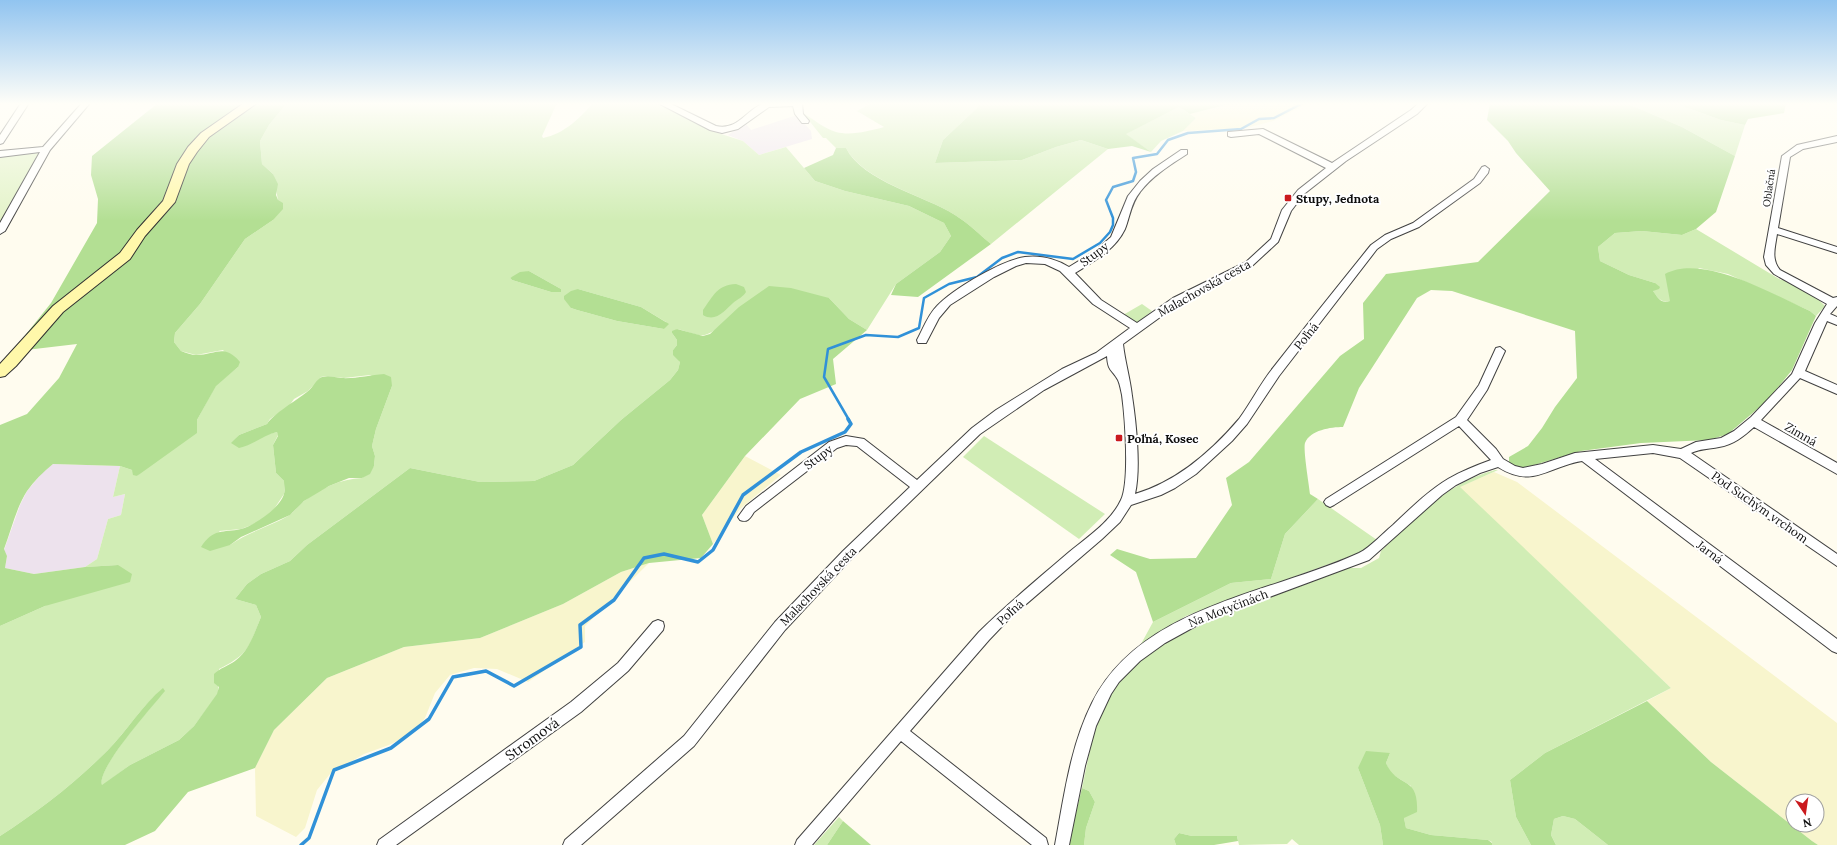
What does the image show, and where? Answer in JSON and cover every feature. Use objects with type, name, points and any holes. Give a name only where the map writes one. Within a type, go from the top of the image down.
[{"type":"street","points":[[0,231],[46,149],[52,142]]},
{"type":"street","points":[[0,372],[11,362],[58,309],[125,256],[141,233],[169,202],[183,164],[199,142]]},
{"type":"street","points":[[1283,142],[1332,167]]},
{"type":"street","name":"Malachovská cesta","points":[[570,845],[689,741],[780,626],[847,555],[976,431],[1000,413],[1066,372],[1110,356],[1137,328],[1177,300],[1238,271],[1259,256],[1275,240],[1287,210],[1292,202],[1332,167],[1369,142]]},
{"type":"street","name":"Oblačná","points":[[1821,142],[1800,147],[1786,156],[1783,166],[1769,262],[1786,277],[1835,301]]},
{"type":"street","points":[[0,154],[46,149]]},
{"type":"street","name":"Stupy","points":[[922,340],[937,314],[946,303],[972,286],[1011,264],[1020,261],[1039,260],[1059,265],[1069,272],[1109,244],[1120,229],[1130,201],[1137,190],[1160,168],[1184,152]]},
{"type":"street","name":"Poľná","points":[[1127,501],[1157,492],[1172,485],[1192,471],[1217,449],[1243,421],[1275,373],[1374,247],[1388,237],[1416,225],[1477,181],[1484,174],[1485,169]]},
{"type":"street","points":[[1774,230],[1837,250]]},
{"type":"street","points":[[1069,272],[1097,302],[1137,328]]},
{"type":"street","points":[[1460,420],[1492,452],[1499,462],[1512,470],[1523,473],[1584,457],[1642,449],[1662,450],[1682,454],[1685,450],[1694,447],[1724,442],[1732,438],[1753,421],[1784,391],[1798,373],[1824,316],[1835,301]]},
{"type":"street","points":[[1824,316],[1837,322]]},
{"type":"street","points":[[1330,502],[1460,420],[1473,405],[1486,385],[1500,351]]},
{"type":"street","name":"Poľná","points":[[802,845],[984,636],[1006,614],[1098,535],[1116,518],[1127,501],[1132,480],[1127,395],[1123,378],[1110,356]]},
{"type":"street","points":[[1798,373],[1837,390]]},
{"type":"street","name":"Zimná","points":[[1753,421],[1837,469]]},
{"type":"street","name":"Stupy","points":[[744,517],[756,504],[833,445],[842,441],[852,440],[860,442],[918,487]]},
{"type":"street","name":"Pod Suchým vrchom","points":[[1682,454],[1837,561]]},
{"type":"street","name":"Jarná","points":[[1584,457],[1837,647]]},
{"type":"street","name":"Na Motyčinách","points":[[1062,845],[1086,734],[1095,711],[1106,690],[1118,674],[1134,658],[1177,628],[1201,617],[1365,556],[1438,492],[1452,482],[1476,470],[1499,462]]},
{"type":"street","name":"Stromová","points":[[391,843],[576,706],[623,667],[658,626]]},
{"type":"street","points":[[901,732],[1041,843]]},
{"type":"shaded area","points":[[745,142],[801,142],[759,155]]},
{"type":"shaded area","points":[[745,456],[781,475],[740,509],[713,544],[702,515]]},
{"type":"shaded area","points":[[53,464],[120,466],[113,497],[125,494],[121,515],[108,519],[97,559],[85,567],[34,574],[5,568],[7,556],[4,550],[20,505],[27,491],[42,473]]},
{"type":"shaded area","points":[[1494,472],[1517,482],[1837,723],[1837,845],[1818,845],[1802,833],[1825,833],[1825,793],[1785,793],[1785,820],[1711,762],[1647,701],[1671,688],[1459,487]]},
{"type":"shaded area","points":[[649,563],[585,626],[585,642],[528,682],[497,669],[474,668],[450,675],[435,693],[425,718],[413,733],[389,745],[364,754],[330,774],[317,790],[305,828],[296,837],[256,816],[255,768],[274,730],[327,678],[404,647],[480,638],[563,604],[621,572]]},
{"type":"green space","points":[[109,142],[260,142],[262,164],[273,174],[278,184],[276,195],[278,200],[283,203],[283,209],[273,220],[245,239],[200,304],[175,333],[174,342],[181,351],[189,354],[203,355],[224,351],[234,356],[240,362],[238,367],[216,386],[197,420],[197,433],[137,476],[133,475],[132,470],[120,466],[53,464],[42,473],[27,491],[20,505],[4,549],[7,556],[5,568],[34,574],[85,567],[118,565],[132,574],[130,582],[45,606],[0,626],[0,425],[27,414],[59,378],[77,344],[26,350],[19,343],[51,303],[97,223],[98,199],[91,175],[92,156]]},
{"type":"green space","points":[[260,142],[745,142],[759,155],[786,147],[815,181],[845,191],[909,206],[944,223],[951,236],[940,252],[896,284],[867,330],[849,319],[829,298],[721,325],[709,334],[700,335],[677,329],[672,333],[677,340],[677,345],[673,350],[680,362],[678,370],[670,380],[621,420],[573,465],[534,481],[480,482],[410,468],[307,545],[290,561],[261,574],[247,584],[235,599],[256,605],[261,617],[254,636],[247,649],[237,659],[219,669],[218,694],[194,726],[179,740],[130,765],[102,786],[102,778],[107,766],[126,738],[164,691],[163,689],[149,702],[108,750],[83,774],[43,807],[0,836],[0,626],[45,606],[118,565],[85,567],[97,559],[108,519],[121,515],[125,494],[113,497],[120,466],[132,470],[137,476],[197,420],[216,385],[238,367],[223,350],[196,355],[181,351],[174,342],[175,333],[200,304],[245,239],[273,220],[278,200],[273,174],[262,164]],"holes":[[[529,271],[561,289],[551,292],[512,280],[510,278]],[[578,289],[641,307],[666,322],[664,329],[617,321],[571,308]],[[370,375],[392,386],[376,429],[372,446],[375,456],[374,466],[362,478],[339,482],[316,492],[290,515],[237,540],[230,545],[219,531],[241,529],[259,522],[274,509],[284,494],[284,481],[276,473],[273,445],[278,435],[277,432],[232,443],[239,435],[267,424],[270,419],[289,406],[294,399],[308,391],[321,377],[344,378]]]},
{"type":"green space","points":[[830,142],[942,142],[935,163],[1022,160],[1072,142],[1088,142],[1108,149],[991,244],[955,215],[880,179],[866,170],[855,160],[846,148],[836,148]]},
{"type":"green space","points":[[942,142],[1072,142],[1022,160],[935,163]]},
{"type":"green space","points":[[1088,142],[1138,142],[1151,152],[1132,146],[1108,149]]},
{"type":"green space","points":[[1137,142],[1160,142],[1151,152]]},
{"type":"green space","points":[[1509,142],[1710,142],[1735,156],[1716,212],[1696,229],[1682,235],[1642,231],[1615,233],[1598,247],[1600,261],[1629,275],[1655,283],[1660,287],[1659,289],[1653,291],[1660,300],[1664,302],[1670,301],[1665,274],[1681,269],[1699,269],[1718,272],[1738,279],[1810,311],[1816,316],[1792,370],[1768,400],[1728,434],[1709,440],[1641,443],[1581,451],[1524,468],[1509,465],[1509,457],[1528,446],[1577,378],[1575,331],[1452,291],[1431,290],[1417,298],[1359,388],[1343,427],[1316,432],[1311,435],[1305,443],[1305,460],[1310,494],[1318,499],[1285,534],[1271,579],[1231,583],[1153,622],[1136,572],[1110,555],[1117,549],[1150,559],[1196,558],[1232,505],[1226,478],[1249,462],[1340,356],[1364,339],[1363,303],[1386,274],[1478,262],[1550,191],[1516,153]]},
{"type":"green space","points":[[1710,142],[1739,142],[1735,156]]},
{"type":"green space","points":[[836,148],[846,148],[854,160],[880,179],[955,215],[991,244],[918,297],[891,295],[896,284],[940,252],[951,236],[944,223],[909,206],[845,191],[815,181],[804,168],[833,155]]},
{"type":"green space","points":[[39,153],[0,222],[0,157]]},
{"type":"green space","points":[[1696,229],[1781,280],[1784,280],[1816,297],[1825,306],[1816,316],[1810,311],[1728,274],[1699,268],[1670,301],[1662,301],[1653,291],[1655,283],[1629,275],[1600,261],[1598,247],[1615,233],[1642,231],[1682,235]]},
{"type":"green space","points":[[529,271],[561,289],[561,292],[551,292],[512,280],[510,278],[520,272]]},
{"type":"green space","points":[[736,284],[744,287],[746,292],[743,295],[716,317],[708,317],[703,315],[703,310],[716,292],[724,286]]},
{"type":"green space","points":[[769,286],[791,288],[829,298],[849,319],[867,330],[833,359],[836,384],[800,399],[745,456],[702,515],[713,544],[701,558],[649,563],[621,572],[563,604],[480,638],[404,647],[327,678],[274,730],[255,768],[188,792],[155,831],[125,845],[0,845],[0,836],[29,817],[56,796],[83,774],[108,750],[148,702],[163,688],[165,691],[116,752],[102,777],[102,785],[130,765],[179,740],[194,726],[217,694],[219,687],[214,683],[214,674],[240,657],[251,641],[261,617],[256,605],[235,599],[247,584],[261,574],[290,561],[307,545],[410,468],[480,482],[534,481],[573,465],[621,420],[670,380],[678,370],[680,362],[673,355],[673,350],[677,345],[677,340],[672,331],[677,329],[703,336],[710,334],[739,307]]},
{"type":"green space","points":[[578,289],[641,307],[669,324],[664,329],[617,321],[571,308],[564,299],[564,296],[571,291]]},
{"type":"green space","points":[[1142,304],[1152,311],[1137,323],[1123,315]]},
{"type":"green space","points":[[384,374],[391,377],[392,386],[376,429],[372,446],[375,456],[374,466],[370,474],[362,478],[349,478],[329,486],[304,501],[290,515],[241,537],[230,545],[210,551],[201,547],[205,541],[214,534],[241,529],[260,520],[278,505],[284,494],[284,481],[276,473],[273,445],[278,436],[277,432],[239,448],[231,443],[239,435],[267,424],[324,376],[352,378]]},
{"type":"green space","points":[[984,436],[1105,514],[1079,539],[963,457]]},
{"type":"green space","points":[[1498,470],[1460,487],[1671,688],[1545,753],[1510,780],[1516,817],[1531,845],[1492,845],[1492,842],[1488,840],[1431,835],[1406,828],[1404,818],[1411,786],[1390,773],[1386,763],[1390,753],[1358,768],[1380,825],[1383,845],[1299,845],[1292,839],[1287,844],[1239,845],[1237,836],[1192,836],[1179,833],[1174,839],[1176,845],[1084,845],[1086,828],[1095,802],[1089,791],[1082,788],[1092,740],[1101,713],[1115,688],[1133,666],[1166,642],[1220,616],[1349,568],[1361,568],[1379,558],[1381,551],[1420,514],[1447,492],[1462,483]]},
{"type":"green space","points":[[1318,499],[1377,540],[1362,552],[1186,616],[1141,644],[1153,622],[1231,583],[1271,579],[1285,534]]},
{"type":"green space","points":[[1647,701],[1711,762],[1785,820],[1785,833],[1802,833],[1818,845],[1608,845],[1575,819],[1563,816],[1554,819],[1551,835],[1556,845],[1531,845],[1516,817],[1510,780],[1545,753]]},
{"type":"green space","points":[[1366,751],[1390,753],[1386,763],[1391,771],[1415,792],[1417,812],[1404,818],[1406,828],[1431,835],[1488,840],[1492,843],[1492,845],[1383,845],[1380,825],[1358,768]]},
{"type":"green space","points":[[1082,788],[1089,791],[1095,802],[1086,828],[1084,845],[1068,845]]},
{"type":"green space","points":[[1563,816],[1575,819],[1608,845],[1556,845],[1551,835],[1554,819]]},
{"type":"green space","points":[[839,817],[843,821],[827,845],[814,845]]},
{"type":"green space","points":[[843,821],[871,845],[827,845]]},
{"type":"green space","points":[[1179,833],[1192,836],[1237,836],[1238,841],[1214,845],[1176,845],[1174,839]]},
{"type":"waterway","points":[[849,420],[824,377],[828,349],[866,335],[898,337],[919,328],[924,298],[949,284],[977,277],[1002,258],[1018,252],[1073,259],[1100,243],[1110,232],[1113,225],[1113,218],[1106,200],[1113,187],[1133,181],[1136,172],[1133,158],[1157,154],[1166,142]]},
{"type":"waterway","points":[[301,845],[309,838],[334,770],[391,748],[429,719],[453,677],[486,671],[514,686],[581,647],[580,625],[614,600],[644,558],[664,554],[698,562],[713,550],[743,495],[801,452],[845,432],[851,424],[848,419]]},
{"type":"place","name":"Stupy, Jednota","points":[[1288,198]]},
{"type":"place","name":"Poľná, Kosec","points":[[1119,438]]}]
